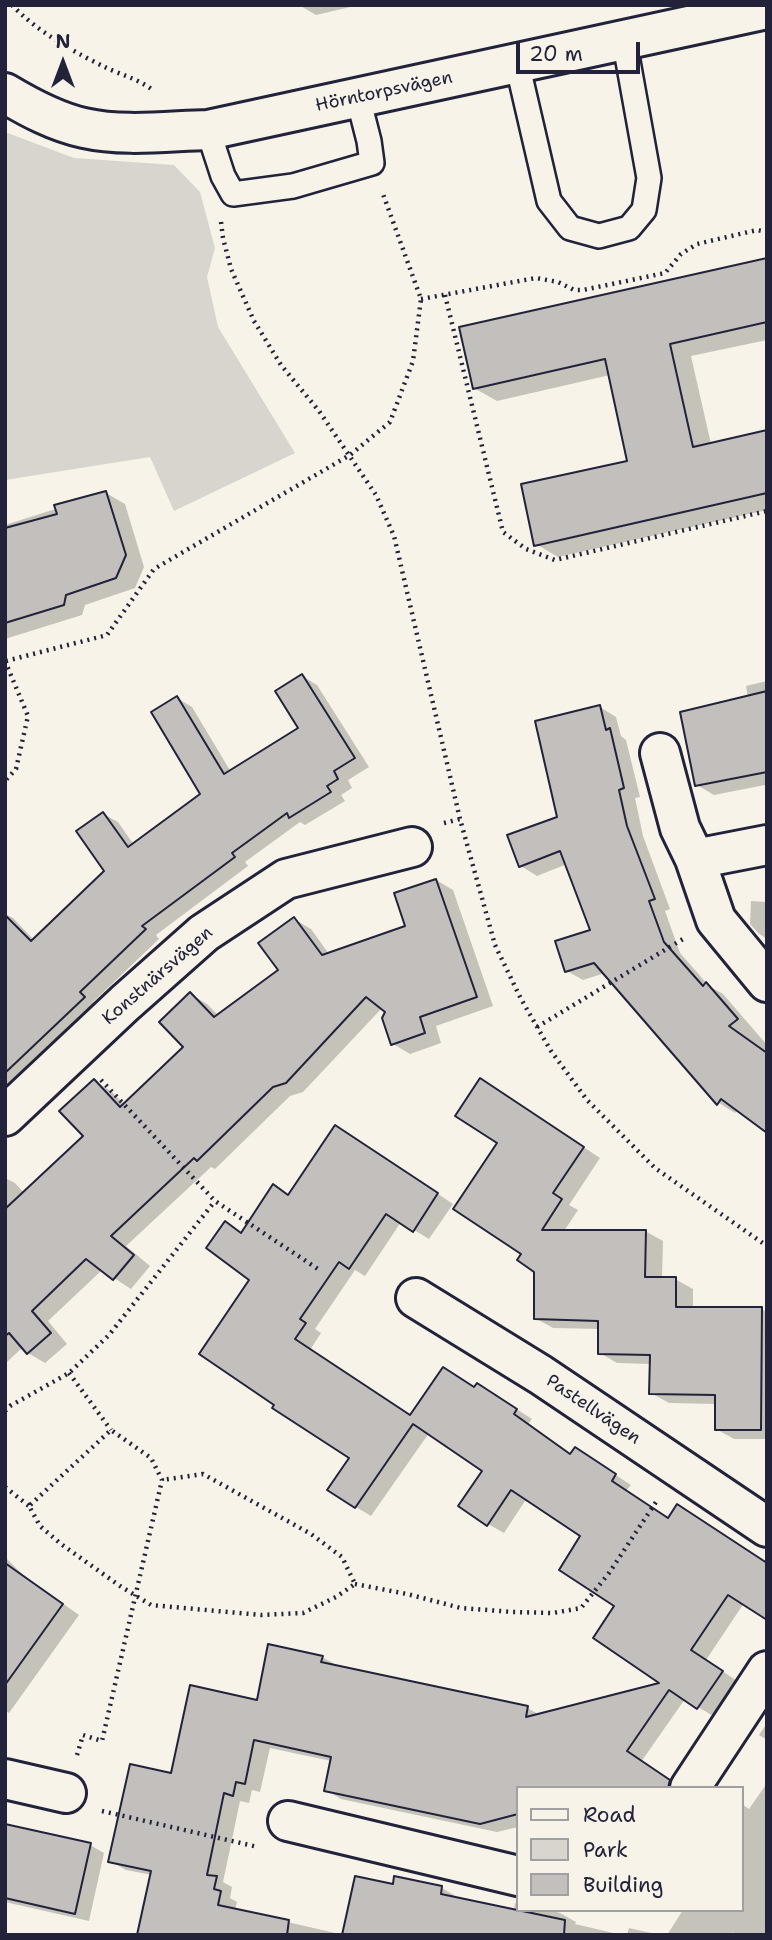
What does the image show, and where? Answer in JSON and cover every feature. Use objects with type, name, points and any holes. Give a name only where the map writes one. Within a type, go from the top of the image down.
[{"type":"street","name":"Hörntorpsvägen","points":[[5,93],[35,111],[83,128],[116,132],[208,130],[767,9]]},
{"type":"street","points":[[660,753],[680,828],[695,859],[716,920],[767,982]]},
{"type":"street","points":[[695,859],[767,845]]},
{"type":"street","name":"Konstnärsvägen","points":[[5,1116],[204,933],[286,879],[412,846]]},
{"type":"street","name":"Pastellvägen","points":[[416,1298],[541,1375],[767,1527]]},
{"type":"street","points":[[691,1786],[767,1671]]},
{"type":"street","points":[[5,1779],[66,1793]]},
{"type":"street","points":[[288,1821],[516,1876]]},
{"type":"lane","points":[[517,63],[549,201],[570,229],[599,236],[629,229],[644,210],[649,178],[624,39]]},
{"type":"lane","points":[[208,130],[223,176],[233,194],[293,186],[372,163],[358,98]]},
{"type":"path","points":[[12,5],[77,52],[142,82],[156,92]]},
{"type":"path","points":[[5,781],[16,769],[28,716],[5,661],[107,635],[154,569],[350,455],[390,422],[413,360],[421,299],[372,163]]},
{"type":"path","points":[[219,214],[231,269],[254,321],[281,365],[319,411],[376,495],[394,537],[460,819],[495,945],[520,999],[551,1051],[587,1100],[655,1168],[767,1246]]},
{"type":"path","points":[[421,299],[445,295],[503,532],[527,549],[555,560],[767,511]]},
{"type":"path","points":[[537,1027],[716,920]]},
{"type":"path","points":[[74,1052],[215,1201],[321,1271]]},
{"type":"path","points":[[5,1411],[69,1373],[109,1335],[215,1201]]},
{"type":"path","points":[[69,1373],[111,1430],[151,1458],[162,1480],[102,1741],[83,1735],[66,1793],[77,1805],[270,1850],[288,1821]]},
{"type":"path","points":[[29,1506],[111,1430]]},
{"type":"path","points":[[5,1487],[29,1506],[40,1526],[61,1544],[151,1605],[261,1615],[303,1613],[355,1584],[461,1608],[553,1613],[582,1608],[609,1573],[678,1467]]},
{"type":"path","points":[[162,1480],[204,1474],[311,1534],[342,1557],[355,1584]]},
{"type":"green space","points":[[5,132],[74,158],[174,165],[200,192],[215,248],[207,277],[218,327],[295,453],[174,511],[150,457],[5,480]]},
{"type":"building","points":[[767,258],[767,322],[670,344],[693,447],[767,430],[767,493],[534,546],[521,484],[627,461],[605,359],[473,389],[459,327]]},
{"type":"building","points":[[106,491],[126,555],[116,578],[66,595],[64,605],[5,623],[5,528],[57,514],[54,505]]},
{"type":"building","points":[[302,674],[355,758],[334,771],[338,779],[327,786],[331,792],[289,818],[287,813],[232,853],[235,857],[142,926],[146,929],[80,992],[85,997],[5,1073],[5,915],[31,941],[104,871],[76,831],[103,812],[128,847],[200,794],[151,712],[177,696],[224,774],[298,728],[275,691]]},
{"type":"building","points":[[767,691],[767,772],[695,786],[680,712]]},
{"type":"building","points":[[600,705],[606,730],[610,728],[624,788],[619,790],[627,826],[655,899],[649,901],[664,942],[703,986],[706,982],[738,1019],[729,1026],[767,1053],[767,1133],[721,1099],[717,1105],[594,963],[565,972],[555,941],[590,930],[560,851],[519,867],[507,835],[557,817],[535,721]]},
{"type":"building","points":[[436,879],[477,997],[420,1017],[425,1033],[391,1045],[382,1018],[385,1012],[366,997],[286,1083],[273,1087],[197,1161],[194,1158],[111,1236],[134,1255],[113,1280],[86,1259],[32,1311],[51,1333],[27,1354],[9,1333],[5,1336],[5,1209],[83,1136],[59,1111],[94,1079],[120,1107],[183,1047],[159,1022],[190,992],[214,1017],[278,970],[258,943],[294,917],[322,955],[405,926],[394,893]]},
{"type":"building","points":[[480,1078],[584,1147],[553,1193],[562,1199],[542,1230],[646,1230],[645,1277],[676,1277],[676,1307],[762,1307],[761,1430],[715,1430],[715,1395],[649,1394],[650,1355],[598,1354],[598,1321],[534,1319],[534,1272],[517,1260],[521,1254],[453,1209],[497,1143],[455,1116]]},
{"type":"building","points":[[335,1125],[438,1193],[413,1232],[386,1214],[349,1269],[339,1262],[300,1319],[306,1323],[295,1339],[410,1415],[443,1367],[474,1387],[477,1383],[517,1409],[514,1414],[570,1454],[575,1447],[616,1474],[612,1481],[668,1518],[677,1504],[767,1563],[767,1620],[728,1595],[691,1650],[723,1671],[697,1709],[669,1690],[627,1751],[670,1780],[668,1786],[516,1786],[516,1815],[480,1824],[324,1791],[331,1757],[254,1740],[245,1784],[236,1782],[233,1796],[224,1793],[207,1875],[217,1876],[214,1889],[221,1891],[218,1905],[289,1920],[287,1935],[137,1935],[151,1871],[108,1862],[130,1764],[171,1773],[190,1685],[257,1700],[268,1644],[323,1656],[321,1662],[528,1706],[526,1717],[659,1683],[593,1638],[614,1606],[559,1570],[580,1536],[511,1490],[487,1526],[458,1506],[482,1471],[413,1424],[355,1508],[327,1490],[349,1458],[272,1408],[274,1405],[199,1354],[249,1280],[206,1248],[225,1221],[241,1233],[273,1184],[288,1195]]},
{"type":"building","points":[[5,1563],[63,1604],[5,1685]]},
{"type":"building","points":[[5,1824],[91,1843],[75,1914],[5,1898]]},
{"type":"building","points":[[355,1876],[393,1884],[394,1876],[442,1886],[441,1894],[516,1910],[516,1912],[565,1920],[564,1935],[342,1935]]}]
